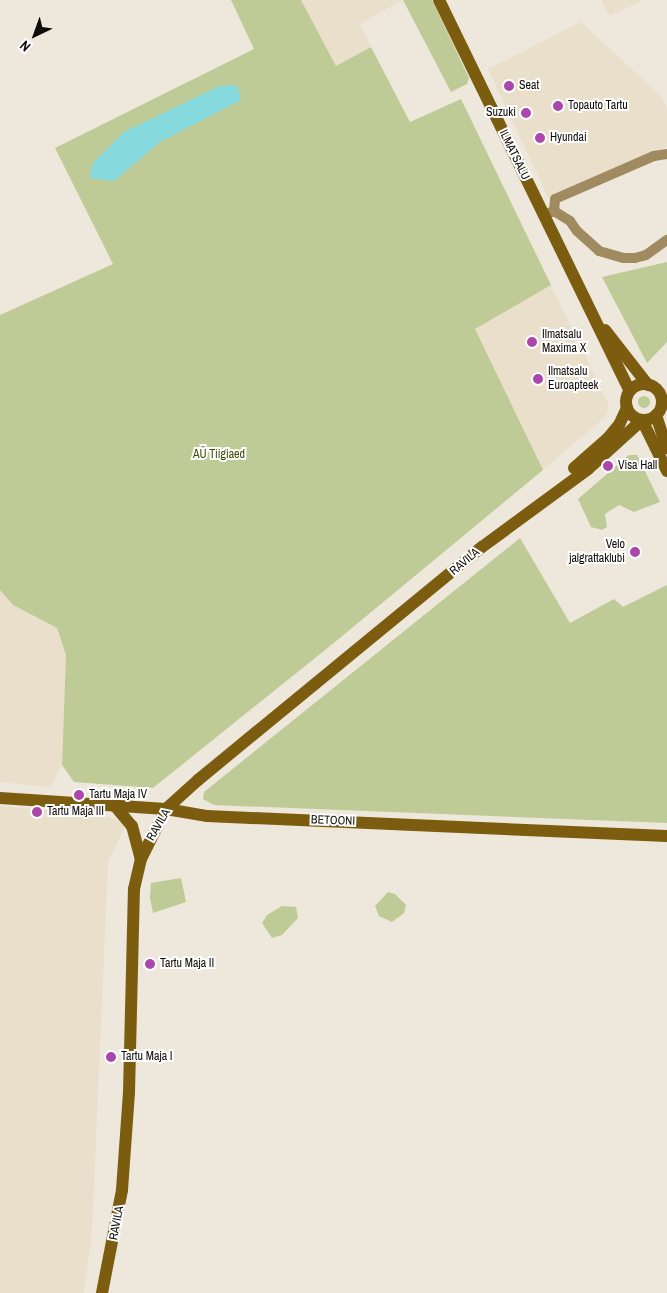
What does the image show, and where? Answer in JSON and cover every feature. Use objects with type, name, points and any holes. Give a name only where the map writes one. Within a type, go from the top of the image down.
[{"type":"street","name":"ILMATSALU","points":[[439,0],[549,213],[590,310],[630,391]]},
{"type":"street","points":[[667,154],[654,156],[555,199],[549,213],[570,220],[577,231],[599,251],[609,255],[635,258],[646,255],[667,240]]},
{"type":"street","name":"ILMATSALU","points":[[590,310],[631,366],[651,386]]},
{"type":"street","points":[[667,382],[651,386],[638,385],[627,396],[627,408],[633,416],[642,420],[667,471]]},
{"type":"street","points":[[642,420],[656,415],[664,394],[651,386]]},
{"type":"street","name":"RAVILA","points":[[102,1293],[122,1190],[129,1092],[134,889],[141,859],[166,808],[520,517],[608,438],[619,425],[627,408]]},
{"type":"street","points":[[656,415],[667,448]]},
{"type":"street","name":"RAVILA","points":[[520,517],[588,468],[642,420]]},
{"type":"street","name":"BETOONI","points":[[0,798],[166,808],[207,816],[667,836]]},
{"type":"street","points":[[115,806],[132,826],[141,859]]},
{"type":"shaded area","points":[[301,0],[402,0],[360,24],[371,47],[336,66]]},
{"type":"shaded area","points":[[601,0],[644,0],[610,16]]},
{"type":"shaded area","points":[[581,22],[661,96],[667,109],[667,146],[548,197],[488,69]]},
{"type":"shaded area","points":[[551,285],[608,403],[608,410],[606,416],[543,470],[474,329]]},
{"type":"shaded area","points":[[0,590],[13,605],[57,628],[66,655],[62,765],[50,787],[0,782]]},
{"type":"shaded area","points":[[0,806],[104,815],[121,822],[124,829],[108,862],[92,1232],[84,1293],[0,1293]]},
{"type":"green space","name":"AÜ Tiigiaed","points":[[231,0],[301,0],[336,66],[371,47],[410,122],[461,99],[551,285],[475,329],[543,470],[335,642],[153,788],[74,782],[62,765],[66,655],[57,628],[13,605],[0,590],[0,315],[113,264],[55,148],[254,49]]},
{"type":"green space","points":[[403,0],[432,0],[469,78],[467,84],[451,92]]},
{"type":"green space","points":[[667,262],[667,342],[647,363],[602,277]]},
{"type":"green space","points":[[642,396],[646,396],[650,402],[646,408],[642,408],[638,404],[638,400]]},
{"type":"green space","points":[[629,455],[637,455],[660,502],[634,512],[619,505],[605,514],[607,527],[602,530],[591,527],[578,499]]},
{"type":"green space","points":[[520,538],[570,623],[614,599],[623,607],[667,585],[667,823],[214,805],[203,799],[204,792]]},
{"type":"green space","points":[[181,878],[186,902],[153,913],[150,898],[151,883]]},
{"type":"green space","points":[[388,892],[395,894],[406,905],[404,913],[392,922],[379,916],[375,906]]},
{"type":"green space","points":[[282,906],[296,907],[298,918],[282,935],[272,938],[262,923],[267,915]]},
{"type":"water","points":[[237,85],[241,100],[160,142],[114,181],[90,178],[92,164],[124,132],[219,86]]},
{"type":"place","name":"Seat","points":[[509,86]]},
{"type":"place","name":"Topauto Tartu","points":[[558,106]]},
{"type":"place","name":"Suzuki","points":[[526,113]]},
{"type":"place","name":"Hyundai","points":[[540,138]]},
{"type":"place","name":"Ilmatsalu Maxima X","points":[[532,342]]},
{"type":"place","name":"Ilmatsalu Euroapteek","points":[[538,379]]},
{"type":"place","name":"Visa Hall","points":[[608,466]]},
{"type":"place","name":"Velo jalgrattaklubi","points":[[635,552]]},
{"type":"place","name":"Tartu Maja IV","points":[[79,795]]},
{"type":"place","name":"Tartu Maja III","points":[[37,812]]},
{"type":"place","name":"Tartu Maja II","points":[[150,964]]},
{"type":"place","name":"Tartu Maja I","points":[[111,1057]]}]
